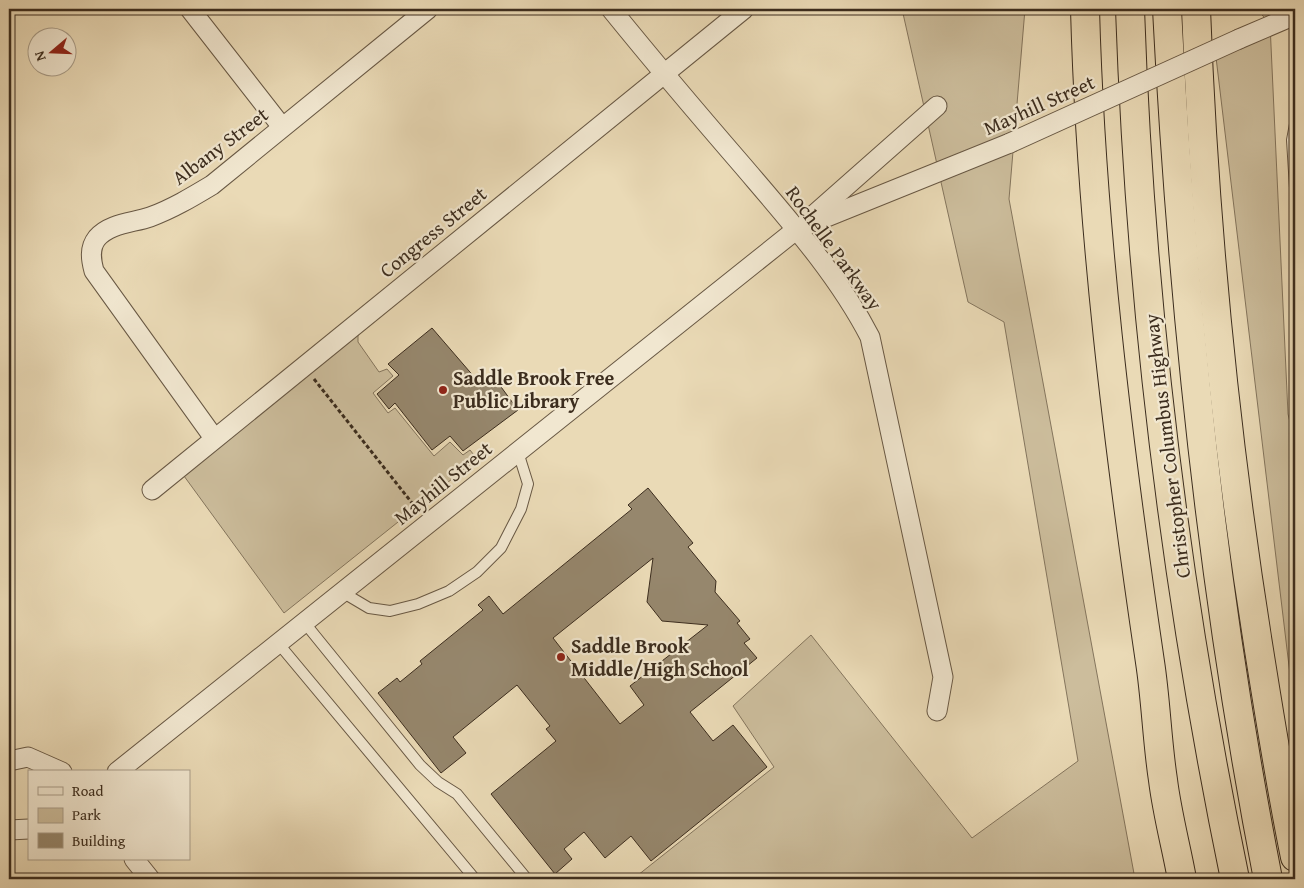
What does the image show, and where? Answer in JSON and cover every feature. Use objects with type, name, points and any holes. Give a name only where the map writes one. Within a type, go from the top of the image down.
[{"type":"highway","points":[[1085,9],[1096,206],[1115,403],[1130,528],[1152,678],[1163,781],[1182,879]]},
{"type":"highway","name":"Christopher Columbus Highway","points":[[1130,9],[1144,240],[1163,429],[1179,554],[1198,678],[1235,879]]},
{"type":"highway","name":"Christopher Columbus Highway","points":[[1167,9],[1180,230],[1198,420],[1223,609],[1242,733],[1268,879]]},
{"type":"highway","points":[[1196,9],[1199,95],[1213,287],[1232,460],[1250,597],[1267,705],[1295,857]]},
{"type":"street","points":[[190,9],[282,128]]},
{"type":"street","name":"Albany Street","points":[[214,438],[94,271],[91,259],[96,239],[105,231],[150,217],[182,203],[212,185],[428,9]]},
{"type":"street","name":"Rochelle Parkway","points":[[611,9],[797,229],[858,314],[872,344],[943,677],[937,712]]},
{"type":"street","name":"Congress Street","points":[[152,490],[744,9]]},
{"type":"street","name":"Mayhill Street","points":[[797,229],[1010,143],[1295,15]]},
{"type":"street","name":"Mayhill Street","points":[[119,770],[797,229],[937,106]]},
{"type":"street","points":[[9,761],[28,757],[57,770]]},
{"type":"street","points":[[9,830],[28,829]]},
{"type":"street","points":[[135,860],[150,879]]},
{"type":"lane","points":[[1295,124],[1292,140],[1295,188]]},
{"type":"lane","points":[[342,592],[369,608],[390,610],[418,604],[450,591],[477,572],[501,548],[522,509],[528,484],[518,452]]},
{"type":"lane","points":[[304,622],[420,765],[438,782],[457,794],[527,879]]},
{"type":"lane","points":[[278,643],[475,879]]},
{"type":"path","points":[[310,374],[416,508]]},
{"type":"green space","points":[[902,9],[1025,9],[1009,199],[1135,879],[633,879],[774,767],[733,706],[811,635],[972,838],[1078,761],[1004,322],[968,302]]},
{"type":"green space","points":[[1257,9],[1295,9],[1270,24],[1288,414],[1295,443],[1295,716],[1215,49],[1269,23]]},
{"type":"green space","points":[[358,335],[358,342],[379,372],[387,369],[393,376],[373,393],[388,413],[395,408],[434,456],[450,442],[463,455],[470,450],[477,459],[284,613],[184,476]]},
{"type":"building","name":"Saddle Brook Free Public Library","points":[[432,328],[482,386],[493,376],[518,410],[463,451],[450,436],[432,450],[395,403],[389,409],[377,394],[399,375],[388,364]]},
{"type":"building","points":[[648,488],[693,543],[688,547],[716,581],[715,592],[740,621],[737,623],[750,639],[744,643],[757,658],[690,712],[713,741],[733,725],[767,767],[651,861],[631,836],[605,858],[584,832],[564,849],[572,859],[555,874],[491,794],[556,741],[546,729],[550,726],[517,685],[453,737],[466,753],[441,773],[378,693],[397,678],[400,682],[422,664],[420,661],[483,610],[478,605],[489,596],[503,614],[632,509],[628,505]],"holes":[[[653,558],[647,602],[662,621],[708,625],[630,686],[644,705],[620,724],[553,638]]]},
{"type":"place","name":"Saddle Brook Free Public Library","points":[[443,390]]},
{"type":"place","name":"Saddle Brook Middle/High School","points":[[561,657]]}]
